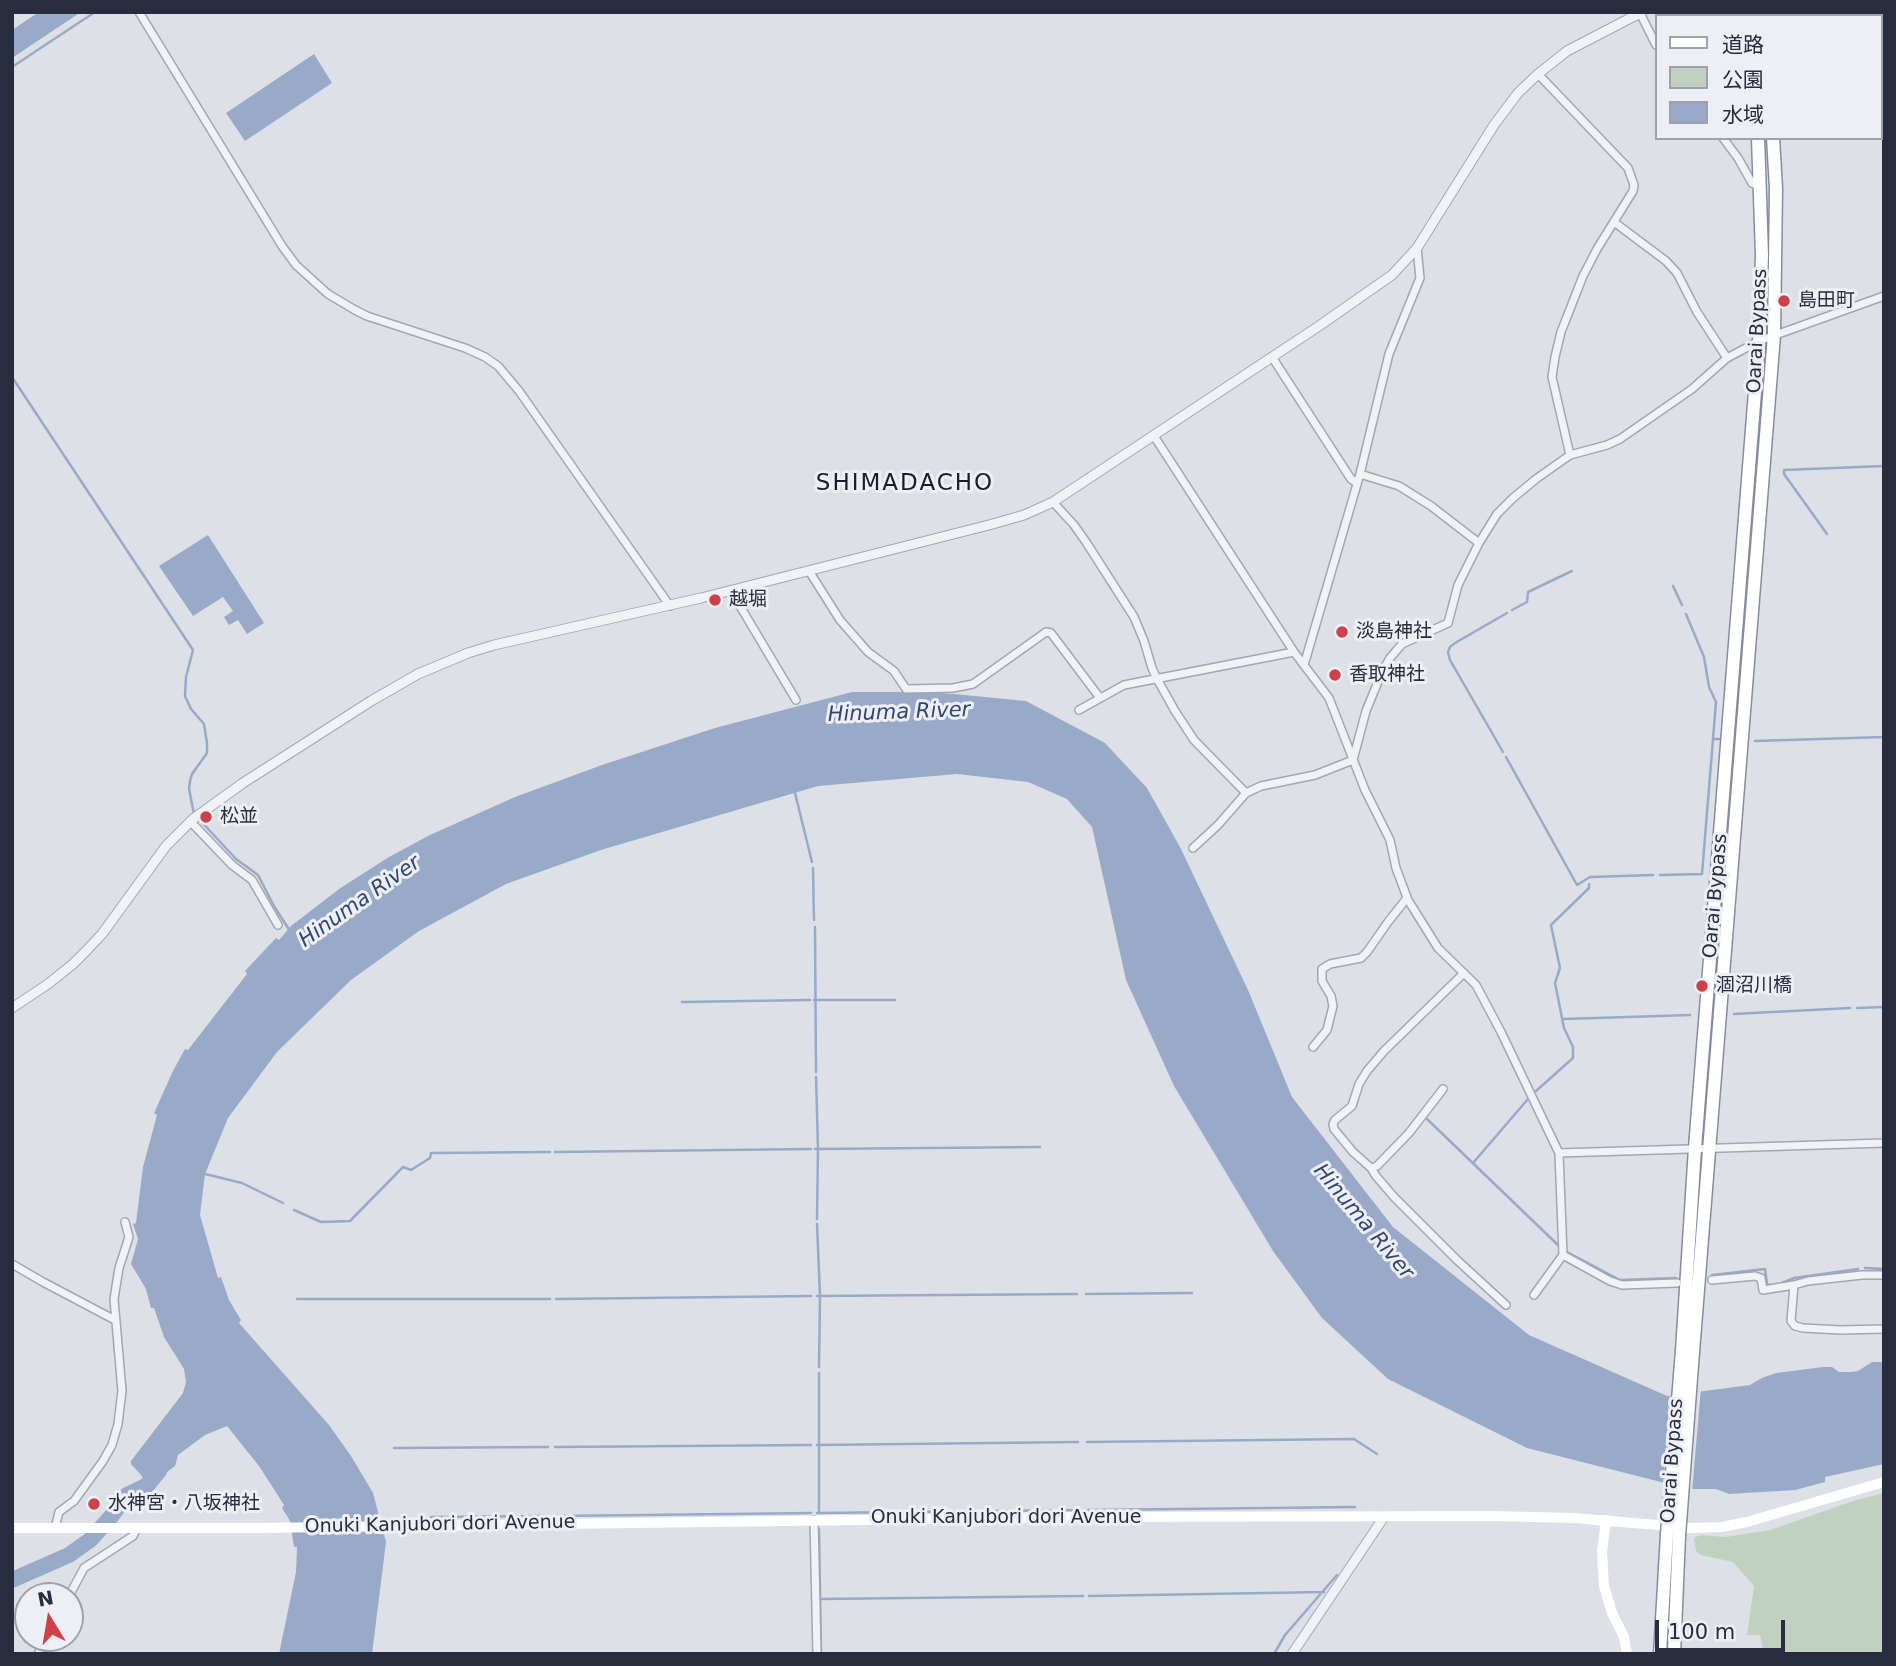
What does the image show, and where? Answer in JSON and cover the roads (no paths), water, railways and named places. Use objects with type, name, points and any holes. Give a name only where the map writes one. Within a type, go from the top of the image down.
[{"type":"highway","name":"Oarai Bypass","points":[[1688,1351],[1695,1148],[1759,341],[1762,255],[1758,140]]},
{"type":"highway","name":"Oarai Bypass","points":[[1660,1654],[1710,1148],[1774,335],[1776,188],[1773,140]]},
{"type":"highway","name":"Oarai Bypass","points":[[1673,1535],[1674,1654]]},
{"type":"main road","name":"Onuki Kanjubori dori Avenue","points":[[12,1528],[1531,1516],[1693,1528],[1722,1527],[1766,1517],[1884,1482]]},
{"type":"main road","points":[[1606,1520],[1602,1552],[1604,1586],[1612,1613],[1624,1637],[1627,1654]]},
{"type":"street","points":[[139,12],[296,265],[328,294],[367,316],[465,348],[499,366],[670,606]]},
{"type":"street","points":[[1618,12],[1624,21]]},
{"type":"street","points":[[12,1008],[48,984],[80,957],[102,934],[166,846],[191,821],[243,783],[418,674],[494,645],[670,606],[1009,520],[1053,502],[1378,286],[1404,264],[1417,248],[1503,112],[1538,74],[1567,51],[1641,13],[1654,41]]},
{"type":"street","points":[[1538,74],[1628,168],[1634,184],[1633,191],[1597,248],[1583,276],[1561,332],[1555,357],[1552,377],[1570,455]]},
{"type":"street","points":[[1724,140],[1752,183],[1761,188]]},
{"type":"street","points":[[1614,222],[1677,272],[1697,312],[1727,358]]},
{"type":"street","points":[[1304,665],[1360,474],[1389,354],[1420,278],[1417,248]]},
{"type":"street","points":[[1353,760],[1367,710],[1390,658],[1402,644],[1448,623],[1458,585],[1479,543],[1497,514],[1513,498],[1570,455],[1620,439],[1692,389],[1727,358],[1774,335],[1884,296]]},
{"type":"street","points":[[1272,357],[1351,478],[1357,483]]},
{"type":"street","points":[[1154,436],[1294,652],[1329,698],[1365,790],[1390,840],[1396,868],[1407,898],[1437,948],[1476,985],[1559,1153],[1563,1255],[1534,1295]]},
{"type":"street","points":[[1360,474],[1399,486],[1431,506],[1479,543]]},
{"type":"street","points":[[1053,502],[1086,542],[1134,617],[1156,677],[1194,740],[1246,793]]},
{"type":"street","points":[[809,571],[841,620],[868,652],[894,671],[906,689],[953,688],[973,684],[1046,632],[1051,633],[1100,698]]},
{"type":"street","points":[[731,591],[796,700]]},
{"type":"street","points":[[1079,709],[1124,685],[1294,652]]},
{"type":"street","points":[[1194,848],[1246,793],[1261,786],[1315,775],[1353,760]]},
{"type":"street","points":[[191,821],[232,865],[252,880],[278,925]]},
{"type":"street","points":[[1313,1047],[1327,1030],[1333,1006],[1331,996],[1322,981],[1322,969],[1331,964],[1361,958],[1407,898]]},
{"type":"street","points":[[1464,973],[1384,1051],[1363,1077],[1352,1106],[1333,1124],[1353,1152],[1371,1168],[1403,1206],[1506,1305]]},
{"type":"street","points":[[1371,1168],[1377,1166],[1409,1133],[1443,1088]]},
{"type":"street","points":[[1559,1153],[1884,1143]]},
{"type":"street","points":[[58,1528],[59,1512],[74,1501],[103,1461],[112,1445],[118,1424],[121,1378],[114,1299],[119,1268],[129,1237],[125,1222]]},
{"type":"street","points":[[1563,1255],[1622,1285],[1677,1283]]},
{"type":"street","points":[[12,1264],[115,1320]]},
{"type":"street","points":[[1712,1280],[1755,1276],[1760,1278],[1763,1290],[1808,1281],[1884,1275]]},
{"type":"street","points":[[1794,1285],[1791,1321],[1795,1326],[1840,1330],[1884,1329]]},
{"type":"street","points":[[1292,1654],[1384,1517]]},
{"type":"street","points":[[814,1520],[817,1654]]},
{"type":"street","points":[[76,1582],[84,1567],[134,1536],[137,1528]]},
{"type":"water","points":[[39,12],[81,12],[12,58],[12,30]]},
{"type":"water","points":[[314,54],[332,83],[245,141],[226,113]]},
{"type":"water","points":[[208,535],[264,623],[247,634],[238,620],[229,625],[224,617],[233,611],[223,597],[193,616],[159,566]]},
{"type":"water","name":"Hinuma River","points":[[852,692],[933,692],[1026,701],[1105,743],[1147,788],[1180,847],[1248,990],[1292,1097],[1393,1227],[1529,1335],[1667,1396],[1750,1385],[1776,1373],[1823,1367],[1832,1367],[1839,1372],[1851,1372],[1858,1371],[1872,1362],[1881,1362],[1884,1366],[1884,1464],[1825,1477],[1825,1482],[1795,1490],[1729,1494],[1716,1489],[1694,1489],[1527,1448],[1388,1379],[1322,1318],[1273,1251],[1174,1086],[1126,980],[1092,827],[1067,799],[1028,782],[957,774],[818,786],[601,850],[506,884],[419,931],[351,980],[277,1052],[228,1118],[205,1174],[200,1215],[218,1278],[221,1277],[229,1300],[241,1320],[239,1323],[329,1425],[351,1456],[373,1493],[386,1542],[372,1654],[279,1654],[296,1572],[297,1547],[294,1547],[290,1521],[282,1508],[284,1505],[259,1466],[227,1426],[205,1435],[178,1455],[175,1466],[167,1472],[149,1497],[142,1476],[131,1464],[183,1393],[186,1382],[184,1369],[164,1337],[146,1289],[131,1264],[138,1239],[133,1224],[136,1223],[143,1167],[157,1115],[154,1113],[185,1049],[188,1050],[247,974],[245,971],[276,938],[279,940],[291,926],[339,889],[430,835],[515,797],[602,765],[715,728]]},
{"type":"waterway","points":[[12,67],[95,12]]},
{"type":"waterway","points":[[12,377],[193,650],[186,677],[185,696],[191,709],[204,724],[207,743],[207,753],[190,781],[194,814]]},
{"type":"waterway","points":[[1827,534],[1784,474],[1784,470],[1884,466]]},
{"type":"waterway","points":[[1512,610],[1527,602],[1528,592],[1572,571]]},
{"type":"waterway","points":[[1673,586],[1682,605]]},
{"type":"waterway","points":[[1503,752],[1450,660],[1448,652],[1455,643],[1507,613]]},
{"type":"waterway","points":[[1686,614],[1704,657],[1709,687],[1716,702],[1713,739],[1719,739]]},
{"type":"waterway","points":[[1755,741],[1884,737]]},
{"type":"waterway","points":[[1660,875],[1702,874],[1713,739]]},
{"type":"waterway","points":[[1506,757],[1577,885],[1590,877],[1653,875]]},
{"type":"waterway","points":[[795,793],[812,862]]},
{"type":"waterway","name":"Hinuma River","points":[[198,818],[236,859],[258,875],[290,931]]},
{"type":"waterway","points":[[813,868],[814,920]]},
{"type":"waterway","points":[[1536,1091],[1573,1058],[1573,1047],[1564,1028],[1555,983],[1560,968],[1551,925],[1589,888],[1589,884]]},
{"type":"waterway","points":[[815,927],[816,1072]]},
{"type":"waterway","points":[[682,1002],[810,1000]]},
{"type":"waterway","points":[[814,1000],[895,1000]]},
{"type":"waterway","points":[[1857,1008],[1884,1007]]},
{"type":"waterway","points":[[1734,1014],[1850,1008]]},
{"type":"waterway","points":[[1564,1019],[1690,1015]]},
{"type":"waterway","points":[[816,1077],[817,1219]]},
{"type":"waterway","points":[[1473,1163],[1528,1099]]},
{"type":"waterway","points":[[1427,1119],[1559,1246]]},
{"type":"waterway","points":[[815,1149],[1040,1147]]},
{"type":"waterway","points":[[555,1152],[811,1149]]},
{"type":"waterway","points":[[294,1210],[321,1222],[350,1221],[403,1167],[411,1170],[430,1158],[431,1153],[550,1152]]},
{"type":"waterway","points":[[205,1174],[242,1183],[283,1203]]},
{"type":"waterway","points":[[817,1224],[819,1367]]},
{"type":"waterway","points":[[1567,1252],[1620,1280],[1676,1278]]},
{"type":"waterway","points":[[1865,1268],[1884,1269]]},
{"type":"waterway","points":[[1712,1275],[1765,1269],[1767,1284],[1772,1286]]},
{"type":"waterway","points":[[1782,1283],[1794,1278],[1858,1269]]},
{"type":"waterway","points":[[1086,1294],[1192,1293]]},
{"type":"waterway","points":[[817,1296],[1077,1294]]},
{"type":"waterway","points":[[556,1299],[811,1296]]},
{"type":"waterway","points":[[297,1299],[550,1299]]},
{"type":"waterway","points":[[819,1373],[819,1513]]},
{"type":"waterway","points":[[1087,1442],[1354,1439],[1377,1454]]},
{"type":"waterway","points":[[817,1445],[1078,1442]]},
{"type":"waterway","points":[[555,1447],[811,1445]]},
{"type":"waterway","points":[[394,1448],[548,1447]]},
{"type":"waterway","points":[[12,1580],[69,1555],[90,1540],[127,1495],[146,1486],[159,1471]]},
{"type":"waterway","points":[[1088,1510],[1355,1507]]},
{"type":"waterway","points":[[817,1513],[1080,1510]]},
{"type":"waterway","points":[[557,1516],[811,1513]]},
{"type":"waterway","points":[[431,1517],[547,1516]]},
{"type":"waterway","points":[[819,1529],[821,1654]]},
{"type":"waterway","points":[[1274,1654],[1285,1635],[1337,1575]]},
{"type":"waterway","points":[[1089,1596],[1324,1592]]},
{"type":"waterway","points":[[821,1599],[1083,1596]]},
{"type":"place","name":"島田町","points":[[1784,301]]},
{"type":"place","name":"越堀","points":[[715,600]]},
{"type":"place","name":"淡島神社","points":[[1342,632]]},
{"type":"place","name":"香取神社","points":[[1335,675]]},
{"type":"place","name":"松並","points":[[206,817]]},
{"type":"place","name":"涸沼川橋","points":[[1702,986]]},
{"type":"place","name":"水神宮・八坂神社","points":[[94,1504]]},
{"type":"district","name":"SHIMADACHO","points":[[905,484]]}]
